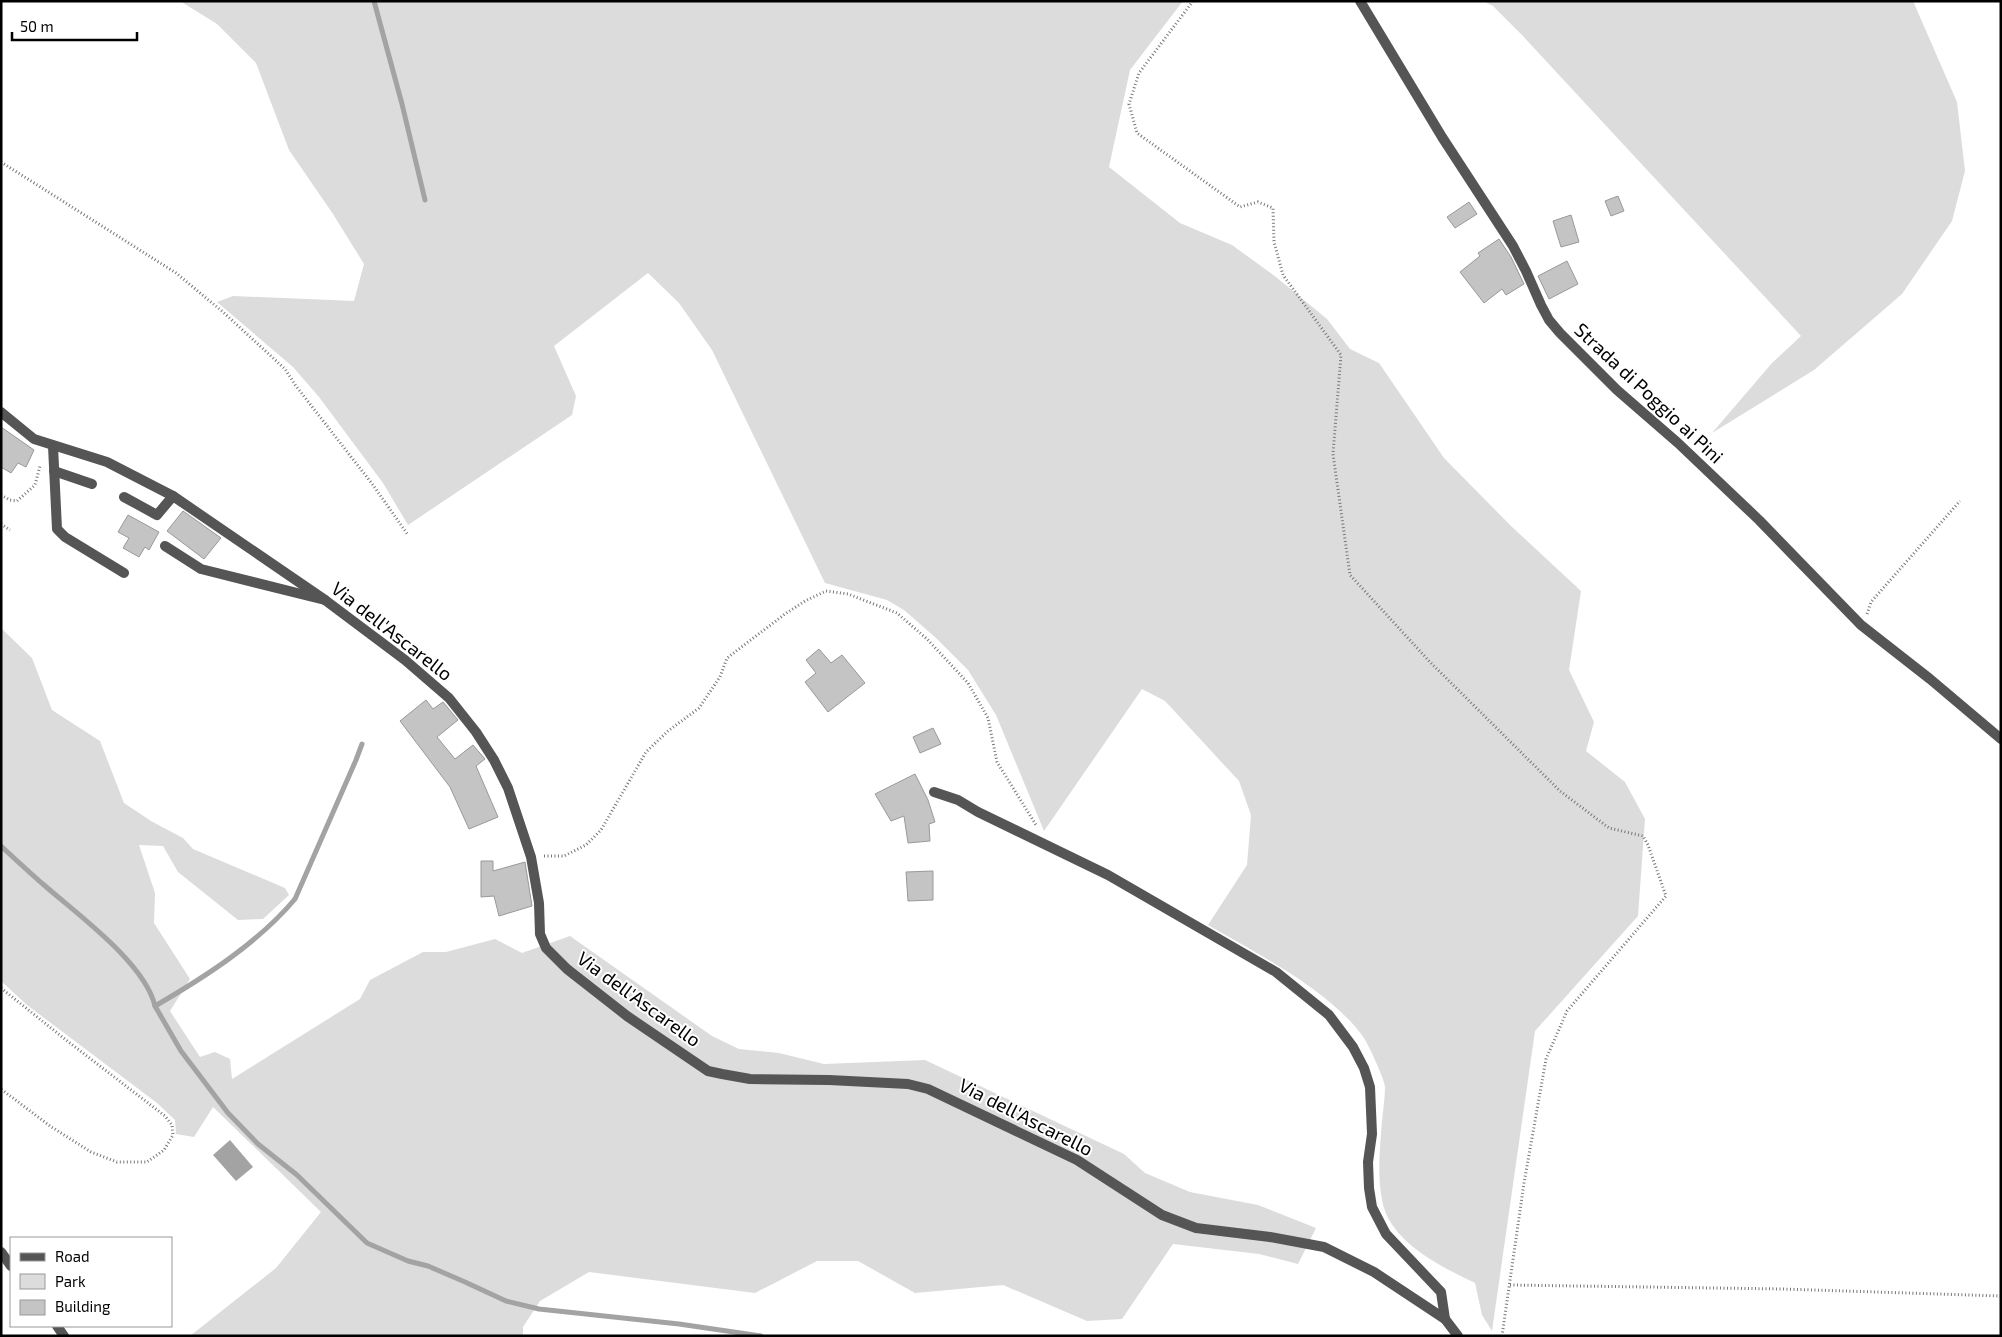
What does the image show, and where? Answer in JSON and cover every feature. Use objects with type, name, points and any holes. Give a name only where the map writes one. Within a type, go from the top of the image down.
[{"type":"street","name":"Strada di Poggio ai Pini","points":[[1360,1],[1442,137],[1513,246],[1549,320],[1617,390],[1678,443],[1759,520],[1864,627],[1930,678],[2001,740]]},
{"type":"street","name":"Via dell'Ascarello","points":[[1,412],[34,439],[107,462],[173,496],[325,600],[405,660],[449,698],[476,732],[494,760],[508,788],[531,857],[539,903],[540,934],[546,948],[567,969],[627,1016],[708,1070],[750,1079],[908,1084],[928,1089],[1077,1160],[1162,1215],[1196,1228],[1270,1237],[1324,1247],[1374,1272],[1445,1319],[1458,1336]]},
{"type":"street","points":[[50,445],[54,471],[58,529],[65,538],[124,573]]},
{"type":"street","points":[[54,471],[92,484]]},
{"type":"street","points":[[124,497],[157,515],[173,496]]},
{"type":"street","points":[[165,546],[201,569],[325,600]]},
{"type":"street","points":[[934,792],[958,800],[978,812],[1108,875],[1276,972],[1329,1015],[1353,1047],[1364,1068],[1370,1087],[1372,1134],[1368,1162],[1372,1208],[1386,1234],[1441,1292],[1445,1319]]},
{"type":"street","points":[[1,1252],[10,1265]]},
{"type":"path","points":[[1193,1],[1139,73],[1130,104],[1136,133],[1240,207],[1258,202],[1273,208],[1274,242],[1283,275],[1341,355],[1333,454],[1350,576],[1430,662],[1560,792],[1609,828],[1643,836],[1666,896],[1567,1011],[1546,1059],[1524,1184],[1502,1336]]},
{"type":"path","points":[[1,162],[176,273],[230,318],[285,369],[408,535]]},
{"type":"path","points":[[1,495],[10,500],[17,501],[35,485],[50,445]]},
{"type":"path","points":[[1864,627],[1871,602],[1960,501]]},
{"type":"path","points":[[1,524],[10,530]]},
{"type":"path","points":[[531,857],[564,856],[586,845],[601,830],[646,752],[668,731],[699,708],[720,677],[727,658],[784,614],[826,591],[848,594],[897,613],[927,639],[968,683],[988,718],[996,762],[1025,811],[1052,847]]},
{"type":"path","points":[[1,988],[165,1116],[172,1125],[173,1135],[164,1150],[147,1162],[117,1162],[91,1152],[50,1126],[1,1089]]},
{"type":"path","points":[[1510,1285],[1782,1289],[2001,1296]]},
{"type":"green space","points":[[180,1],[1183,1],[1130,70],[1109,167],[1180,223],[1232,245],[1276,277],[1327,319],[1350,349],[1379,363],[1444,458],[1511,526],[1581,591],[1569,670],[1594,722],[1586,751],[1625,782],[1645,819],[1638,916],[1535,1031],[1492,1331],[1482,1315],[1475,1283],[1433,1261],[1419,1251],[1395,1228],[1387,1215],[1380,1190],[1379,1170],[1385,1087],[1364,1038],[1350,1021],[1313,989],[1271,961],[1208,925],[1247,865],[1251,815],[1239,781],[1165,701],[1142,689],[1044,831],[996,715],[968,670],[904,610],[887,600],[825,583],[712,350],[679,303],[648,273],[554,346],[576,396],[572,415],[408,525],[383,483],[319,397],[293,367],[217,302],[233,296],[354,301],[364,264],[333,214],[289,150],[256,63],[217,24]]},
{"type":"green space","points":[[1483,1],[1913,1],[1957,102],[1965,171],[1952,221],[1902,294],[1814,370],[1712,433],[1772,363],[1801,336],[1522,35],[1493,6]]},
{"type":"green space","points":[[1,628],[32,658],[52,710],[100,741],[124,803],[151,821],[183,838],[193,849],[285,888],[289,895],[263,919],[238,920],[178,872],[163,846],[139,845],[155,893],[154,923],[190,979],[170,1011],[200,1057],[215,1052],[230,1059],[232,1079],[360,999],[370,980],[423,952],[446,952],[495,939],[522,953],[570,936],[712,1036],[739,1049],[779,1053],[824,1064],[925,1060],[1124,1154],[1145,1173],[1190,1192],[1258,1205],[1316,1228],[1298,1264],[1259,1254],[1173,1244],[1122,1319],[1087,1321],[1003,1285],[915,1293],[858,1261],[817,1261],[755,1293],[589,1272],[540,1301],[523,1327],[523,1336],[190,1336],[276,1268],[321,1212],[213,1107],[194,1137],[176,1134],[175,1120],[157,1103],[27,1005],[1,981]]},
{"type":"shaded area","points":[[230,1140],[253,1167],[236,1181],[213,1155]]},
{"type":"building","points":[[1618,196],[1624,211],[1611,216],[1605,201]]},
{"type":"building","points":[[1469,202],[1477,214],[1455,228],[1447,217]]},
{"type":"building","points":[[1571,215],[1579,242],[1561,247],[1553,221]]},
{"type":"building","points":[[1499,239],[1511,257],[1524,284],[1506,295],[1502,289],[1484,303],[1460,272],[1480,256],[1478,253]]},
{"type":"building","points":[[1567,261],[1578,284],[1549,299],[1538,276]]},
{"type":"building","points":[[1,427],[34,450],[26,467],[18,463],[11,473],[1,467]]},
{"type":"building","points":[[183,511],[221,538],[204,559],[167,531]]},
{"type":"building","points":[[128,515],[159,532],[149,550],[145,547],[139,557],[123,548],[129,538],[118,532]]},
{"type":"building","points":[[819,649],[831,663],[842,655],[865,683],[828,712],[805,682],[816,673],[806,660]]},
{"type":"building","points":[[426,700],[433,709],[443,702],[458,720],[437,737],[455,759],[473,745],[485,759],[476,766],[498,817],[469,829],[450,787],[400,721]]},
{"type":"building","points":[[933,728],[941,744],[920,753],[913,737]]},
{"type":"building","points":[[915,774],[928,800],[935,822],[929,824],[930,841],[908,843],[904,816],[891,821],[875,794]]},
{"type":"building","points":[[481,861],[493,861],[493,871],[525,862],[532,906],[499,916],[494,896],[481,897]]},
{"type":"building","points":[[933,871],[933,900],[908,901],[906,872]]},
{"type":"waterway","points":[[374,1],[402,104],[425,200]]},
{"type":"waterway","points":[[155,1006],[212,971],[248,945],[295,899],[362,744]]},
{"type":"waterway","points":[[1,846],[124,956],[149,990],[155,1006],[181,1051],[228,1113],[258,1144],[297,1175],[367,1243],[408,1261],[428,1266],[506,1301],[539,1309],[679,1324],[761,1336]]}]
